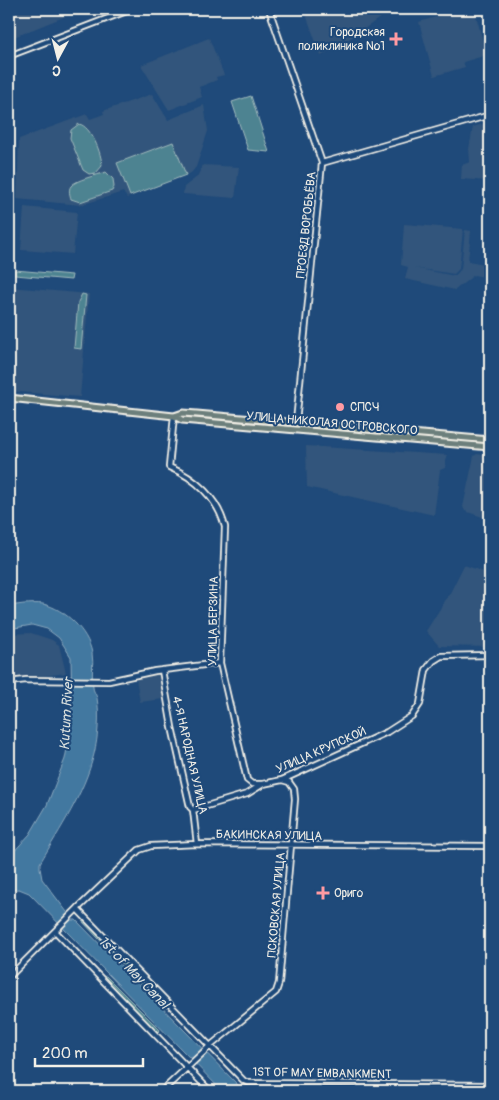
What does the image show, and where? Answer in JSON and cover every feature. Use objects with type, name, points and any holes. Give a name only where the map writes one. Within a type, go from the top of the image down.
[{"type":"main road","points":[[9,56],[132,9]]},
{"type":"main road","name":"ПРОЕЗД ВОРОБЬЁВА","points":[[269,9],[322,163],[296,422]]},
{"type":"main road","points":[[322,163],[490,115]]},
{"type":"main road","name":"УЛИЦА НИКОЛАЯ ОСТРОВСКОГО","points":[[9,398],[174,416],[182,420],[490,447]]},
{"type":"main road","name":"УЛИЦА НИКОЛАЯ ОСТРОВСКОГО","points":[[174,416],[183,413],[490,440]]},
{"type":"main road","name":"УЛИЦА БЕРЗИНА","points":[[174,416],[170,467],[186,474],[198,484],[221,513],[225,527],[220,663],[248,780],[252,784],[264,784]]},
{"type":"main road","points":[[296,422],[296,430]]},
{"type":"main road","points":[[330,426],[330,433]]},
{"type":"main road","name":"УЛИЦА КРУПСКОЙ","points":[[193,810],[247,794],[264,784],[282,780],[387,732],[412,716],[420,704],[426,670],[433,661],[441,656],[490,655]]},
{"type":"main road","points":[[9,682],[26,680],[64,682],[109,681],[162,670],[220,663]]},
{"type":"main road","name":"4-Я НАРОДНАЯ УЛИЦА","points":[[162,670],[172,726],[190,807],[193,810],[197,844]]},
{"type":"main road","name":"ПСКОВСКАЯ УЛИЦА","points":[[208,1048],[276,992],[279,983],[292,845],[294,789],[289,782],[282,780]]},
{"type":"main road","name":"БАКИНСКАЯ УЛИЦА","points":[[9,977],[139,850],[150,846],[197,844],[490,846]]},
{"type":"main road","name":"1ST OF MAY EMBANKMENT","points":[[75,911],[208,1048],[244,1081],[249,1083],[490,1085]]},
{"type":"main road","points":[[57,929],[189,1066],[210,1091]]},
{"type":"main road","points":[[162,1091],[208,1048]]},
{"type":"shaded area","points":[[9,9],[85,9],[83,10],[84,12],[77,15],[76,12],[9,39]]},
{"type":"shaded area","points":[[304,9],[374,9],[381,17],[321,56]]},
{"type":"shaded area","points":[[463,9],[474,9],[487,55],[463,62],[465,67],[434,76],[419,22]]},
{"type":"shaded area","points":[[209,38],[224,75],[216,77],[217,80],[199,87],[202,97],[169,110],[141,65]]},
{"type":"shaded area","points":[[152,94],[168,120],[204,105],[208,131],[196,167],[191,173],[127,198],[123,192],[81,205],[17,199],[19,139],[87,114],[90,119],[104,114],[103,111]]},
{"type":"shaded area","points":[[490,122],[490,181],[461,179],[462,165],[470,162],[469,149],[473,127]]},
{"type":"shaded area","points":[[203,165],[239,167],[235,198],[183,194],[184,187],[197,177]]},
{"type":"shaded area","points":[[24,207],[77,212],[73,254],[21,250]]},
{"type":"shaded area","points":[[404,224],[463,229],[459,269],[454,274],[414,268],[455,276],[461,269],[465,230],[471,231],[468,261],[490,265],[490,278],[474,275],[455,290],[405,279],[408,267],[401,265]]},
{"type":"shaded area","points":[[9,287],[89,294],[80,397],[9,391]]},
{"type":"shaded area","points":[[306,446],[447,455],[445,468],[440,470],[434,515],[307,487]]},
{"type":"shaded area","points":[[477,454],[490,456],[490,525],[488,519],[465,511],[463,507],[474,456]]},
{"type":"shaded area","points":[[464,565],[490,574],[490,647],[439,646],[426,631],[450,593]]},
{"type":"shaded area","points":[[43,604],[67,616],[81,629],[90,645],[92,653],[92,683],[97,698],[98,712],[94,754],[78,797],[40,863],[42,879],[73,920],[76,920],[239,1086],[244,1088],[490,1091],[222,1091],[29,893],[19,889],[9,890],[9,857],[30,834],[47,805],[65,759],[72,712],[71,657],[59,638],[47,629],[32,625],[9,629],[9,606]]},
{"type":"shaded area","points":[[31,633],[52,640],[59,645],[66,673],[9,681],[9,634]]},
{"type":"shaded area","points":[[158,672],[161,674],[165,697],[163,699],[140,702],[136,678]]},
{"type":"green space","points":[[251,96],[269,152],[248,150],[232,102]]},
{"type":"green space","points":[[79,124],[92,135],[98,148],[102,166],[96,173],[89,174],[83,170],[70,138],[71,130]]},
{"type":"green space","points":[[173,142],[186,175],[130,196],[117,163]]},
{"type":"green space","points":[[106,172],[113,179],[114,187],[112,191],[80,202],[71,199],[70,189],[73,184]]},
{"type":"green space","points":[[15,270],[72,275],[71,280],[15,275]]},
{"type":"green space","points":[[82,294],[86,295],[81,349],[74,348],[78,302]]},
{"type":"green space","points":[[342,429],[490,441],[490,444],[343,432]]},
{"type":"green space","points":[[82,921],[86,922],[156,993],[155,995],[152,995]]},
{"type":"green space","points":[[106,976],[160,1030],[158,1032],[104,977]]},
{"type":"place","name":"Городская поликлиника №1","points":[[396,39]]},
{"type":"place","name":"СПСЧ","points":[[340,407]]},
{"type":"place","name":"Ориго","points":[[323,893]]},
{"type":"water label","name":"Kutum River","points":[[66,714]]},
{"type":"water label","name":"1st of May Canal","points":[[134,972]]}]
